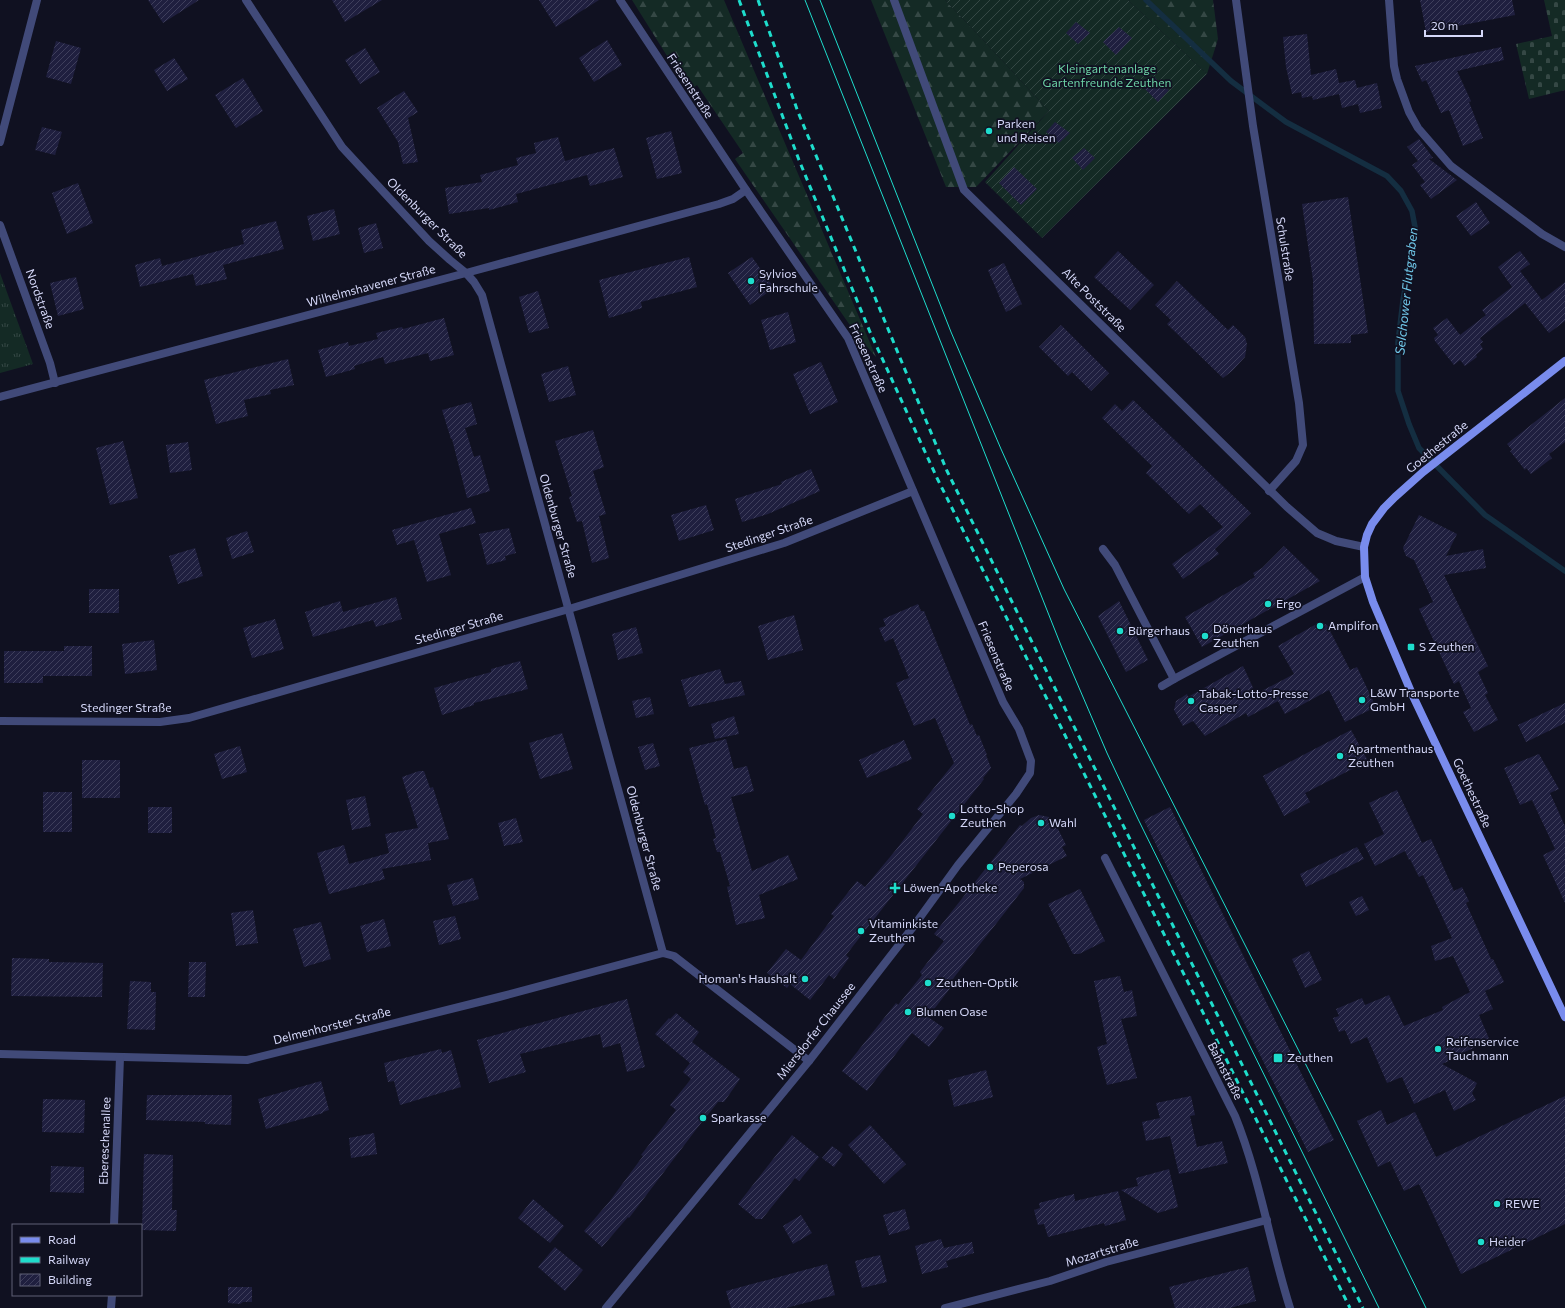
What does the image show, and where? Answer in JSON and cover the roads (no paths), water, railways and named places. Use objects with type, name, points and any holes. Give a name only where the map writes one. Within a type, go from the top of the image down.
[{"type":"main road","name":"Goethestraße","points":[[1565,361],[1423,472],[1384,508],[1372,524],[1367,535],[1364,548],[1365,577],[1373,602],[1412,694],[1565,1017]]},
{"type":"street","points":[[0,142],[37,0]]},
{"type":"street","name":"Oldenburger Straße","points":[[246,0],[342,147],[430,241],[466,273],[482,295],[663,953]]},
{"type":"street","name":"Friesenstraße","points":[[620,0],[746,190],[848,338],[1003,702],[1019,729],[1031,761]]},
{"type":"street","name":"Alte Poststraße","points":[[894,0],[964,190],[1269,491],[1317,533],[1336,541],[1364,548]]},
{"type":"street","name":"Schulstraße","points":[[1236,0],[1251,112],[1298,403],[1303,445],[1296,461],[1269,491]]},
{"type":"street","points":[[1390,0],[1392,49],[1397,79],[1409,112],[1418,128],[1451,166],[1542,234],[1565,247]]},
{"type":"street","name":"Wilhelmshavener Straße","points":[[0,397],[466,273],[724,202],[734,199],[746,190]]},
{"type":"street","name":"Nordstraße","points":[[0,225],[50,364],[55,383]]},
{"type":"street","name":"Stedinger Straße","points":[[0,720],[160,722],[189,718],[569,608],[784,543],[913,492]]},
{"type":"street","points":[[1103,549],[1115,565],[1174,679]]},
{"type":"street","points":[[1162,686],[1365,577]]},
{"type":"street","name":"Miersdorfer Chaussee","points":[[606,1308],[809,1061],[913,927],[958,865],[1016,794],[1030,773],[1031,761]]},
{"type":"street","name":"Bahnstraße","points":[[1105,858],[1235,1116],[1242,1134],[1290,1308]]},
{"type":"street","points":[[663,953],[674,956],[809,1061]]},
{"type":"street","name":"Delmenhorster Straße","points":[[0,1054],[247,1060],[480,1002],[663,953]]},
{"type":"street","name":"Ebereschenallee","points":[[114,1224],[120,1058]]},
{"type":"street","name":"Mozartstraße","points":[[945,1308],[1050,1281],[1106,1262],[1266,1220]]},
{"type":"street","points":[[111,1308],[112,1296]]},
{"type":"waterway","name":"Selchower Flutgraben","points":[[1146,0],[1231,81],[1286,122],[1387,176],[1401,191],[1412,211],[1415,227],[1398,342],[1398,391],[1419,448],[1485,515],[1565,571]]},
{"type":"tram line","points":[[805,0],[1062,648],[1107,753],[1138,819],[1379,1308]]},
{"type":"tram line","points":[[820,0],[951,332],[1001,449],[1064,589],[1334,1120],[1426,1308]]},
{"type":"railway","points":[[739,0],[799,160],[870,332],[937,478],[1350,1308]]},
{"type":"railway","points":[[758,0],[798,112],[947,471],[1363,1308]]},
{"type":"place","name":"Parken und Reisen","points":[[989,131]]},
{"type":"place","name":"Sylvios Fahrschule","points":[[751,281]]},
{"type":"place","name":"Ergo","points":[[1268,604]]},
{"type":"place","name":"Amplifon","points":[[1320,626]]},
{"type":"place","name":"Bürgerhaus","points":[[1120,631]]},
{"type":"place","name":"Dönerhaus Zeuthen","points":[[1205,636]]},
{"type":"place","name":"S Zeuthen","points":[[1411,647]]},
{"type":"place","name":"L&W Transporte GmbH","points":[[1362,700]]},
{"type":"place","name":"Tabak-Lotto-Presse Casper","points":[[1191,701]]},
{"type":"place","name":"Apartmenthaus Zeuthen","points":[[1340,756]]},
{"type":"place","name":"Lotto-Shop Zeuthen","points":[[952,816]]},
{"type":"place","name":"Wahl","points":[[1041,823]]},
{"type":"place","name":"Peperosa","points":[[990,867]]},
{"type":"place","name":"Löwen-Apotheke","points":[[895,888]]},
{"type":"place","name":"Vitaminkiste Zeuthen","points":[[861,931]]},
{"type":"place","name":"Homan's Haushalt","points":[[805,979]]},
{"type":"place","name":"Zeuthen-Optik","points":[[928,983]]},
{"type":"place","name":"Blumen Oase","points":[[908,1012]]},
{"type":"place","name":"Reifenservice Tauchmann","points":[[1438,1049]]},
{"type":"place","name":"Zeuthen","points":[[1278,1058]]},
{"type":"place","name":"Sparkasse","points":[[703,1118]]},
{"type":"place","name":"REWE","points":[[1497,1204]]},
{"type":"place","name":"Heider","points":[[1481,1242]]},
{"type":"park label","name":"Kleingartenanlage Gartenfreunde Zeuthen","points":[[1107,76]]}]
